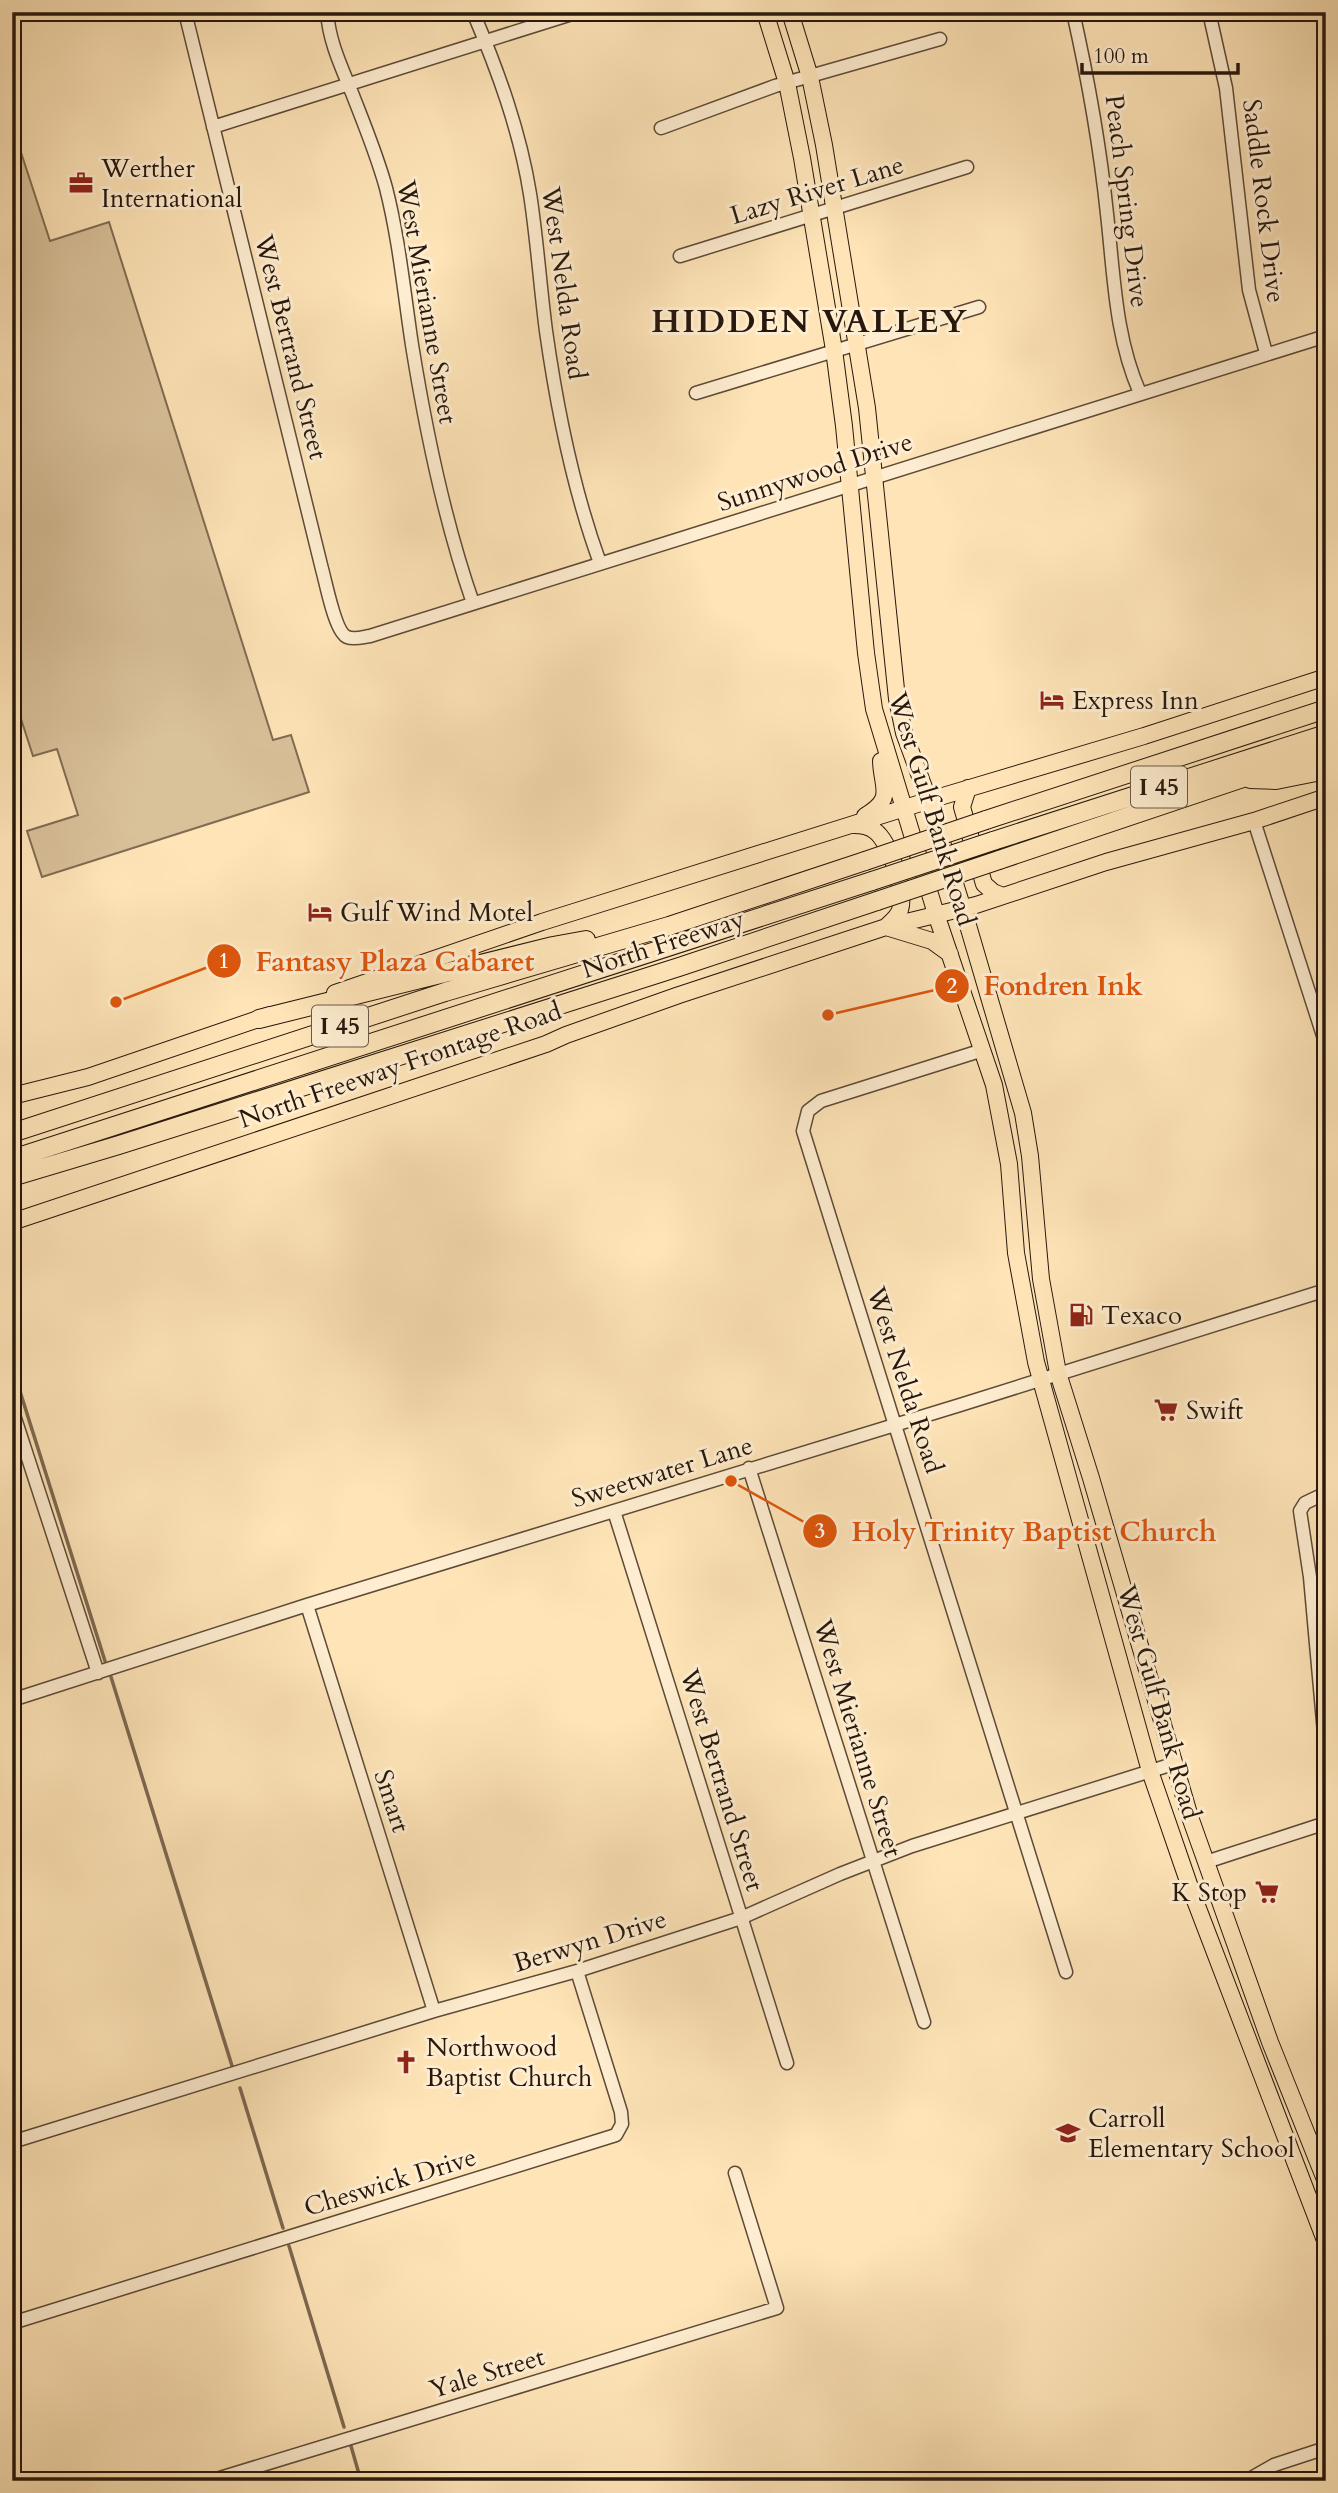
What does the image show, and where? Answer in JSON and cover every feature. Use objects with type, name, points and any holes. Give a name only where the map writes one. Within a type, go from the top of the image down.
[{"type":"highway","points":[[1181,756],[1326,696]]},
{"type":"highway","name":"North Freeway","points":[[12,1133],[445,992],[669,926],[1326,709]]},
{"type":"highway","name":"North Freeway","points":[[14,1172],[872,881],[1326,734]]},
{"type":"highway","name":"North Freeway","points":[[14,1172],[186,1124],[679,967],[1326,750]]},
{"type":"highway","points":[[1236,779],[1276,780],[1326,770]]},
{"type":"highway","points":[[259,1019],[553,946],[669,926]]},
{"type":"main road","name":"West Gulf Bank Road","points":[[765,12],[787,83],[834,350],[874,709],[936,914],[983,1050],[1003,1126],[1016,1252],[1041,1379],[1150,1771],[1191,1890],[1326,2243]]},
{"type":"main road","name":"West Gulf Bank Road","points":[[790,12],[810,76],[867,408],[897,699],[904,733],[929,801],[1023,1113],[1030,1156],[1040,1269],[1058,1374],[1098,1500],[1173,1764],[1270,2042],[1326,2182]]},
{"type":"main road","points":[[866,653],[891,649]]},
{"type":"main road","points":[[12,1096],[88,1077],[542,922],[968,788],[1144,737],[1326,677]]},
{"type":"main road","points":[[851,825],[876,810],[885,798],[886,786],[880,764],[884,744]]},
{"type":"main road","points":[[968,788],[962,807],[984,884],[1003,896]]},
{"type":"main road","name":"North Freeway Frontage Road","points":[[12,1222],[547,1044],[680,995],[886,927],[1003,896],[1326,797]]},
{"type":"main road","points":[[851,825],[864,826],[875,831],[884,841],[893,860],[901,898],[900,910],[886,927],[932,941],[952,959],[976,958]]},
{"type":"street","name":"West Bertrand Street","points":[[185,12],[334,610]]},
{"type":"street","name":"West Mierianne Street","points":[[327,12],[328,29],[385,186],[399,246],[423,409],[440,486],[473,603]]},
{"type":"street","name":"West Nelda Road","points":[[473,12],[508,101],[521,150],[530,193],[547,333],[562,423],[590,536],[600,563]]},
{"type":"street","points":[[213,127],[578,12]]},
{"type":"street","name":"Peach Spring Drive","points":[[1073,12],[1098,141],[1118,321],[1140,393]]},
{"type":"street","name":"Saddle Rock Drive","points":[[1209,12],[1226,88],[1249,290],[1266,353]]},
{"type":"street","points":[[661,128],[787,83],[940,39]]},
{"type":"street","name":"Lazy River Lane","points":[[680,256],[967,167]]},
{"type":"street","points":[[696,393],[979,307]]},
{"type":"street","name":"Sunnywood Drive","points":[[334,610],[339,629],[346,637],[358,639],[1326,335]]},
{"type":"street","points":[[1254,821],[1326,1045]]},
{"type":"street","name":"West Nelda Road","points":[[983,1050],[821,1101],[808,1111],[803,1131],[1066,1972]]},
{"type":"street","name":"Sweetwater Lane","points":[[12,1700],[307,1605],[1326,1290]]},
{"type":"street","points":[[12,1409],[97,1673]]},
{"type":"street","name":"West Mierianne Street","points":[[750,1468],[924,2022]]},
{"type":"street","points":[[1326,1493],[1305,1503],[1300,1511],[1310,1577],[1326,1755]]},
{"type":"street","name":"West Bertrand Street","points":[[614,1511],[787,2063]]},
{"type":"street","name":"Smart","points":[[307,1605],[433,2011]]},
{"type":"street","name":"Berwyn Drive","points":[[12,2143],[433,2011],[577,1971],[741,1918],[873,1861],[1017,1812],[1173,1764]]},
{"type":"street","points":[[1206,1862],[1326,1824]]},
{"type":"street","name":"Cheswick Drive","points":[[12,2323],[616,2135],[622,2124],[621,2112],[577,1971]]},
{"type":"street","name":"Yale Street","points":[[211,2481],[777,2308],[735,2173]]},
{"type":"street","points":[[1246,2481],[1274,2465],[1326,2448]]},
{"type":"shaded area","points":[[12,125],[50,241],[109,222],[273,740],[291,735],[309,792],[42,877],[27,831],[78,815],[57,749],[33,756],[12,691]]},
{"type":"waterway","points":[[12,1366],[105,1661]]},
{"type":"waterway","points":[[111,1677],[233,2069]]},
{"type":"waterway","points":[[240,2088],[283,2228]]},
{"type":"waterway","points":[[289,2246],[344,2427]]},
{"type":"waterway","points":[[351,2446],[361,2481]]},
{"type":"place","name":"Werther International","points":[[81,183]]},
{"type":"place","name":"Express Inn","points":[[1052,700]]},
{"type":"place","name":"Gulf Wind Motel","points":[[320,912]]},
{"type":"place","name":"Fantasy Plaza Cabaret","points":[[116,1002]]},
{"type":"place","name":"Fondren Ink","points":[[828,1015]]},
{"type":"place","name":"Texaco","points":[[1081,1315]]},
{"type":"place","name":"Swift","points":[[1166,1410]]},
{"type":"place","name":"Holy Trinity Baptist Church","points":[[731,1481]]},
{"type":"place","name":"K Stop","points":[[1267,1892]]},
{"type":"place","name":"Northwood Baptist Church","points":[[406,2062]]},
{"type":"place","name":"Carroll Elementary School","points":[[1068,2133]]},
{"type":"district","name":"HIDDEN VALLEY","points":[[810,321]]}]
